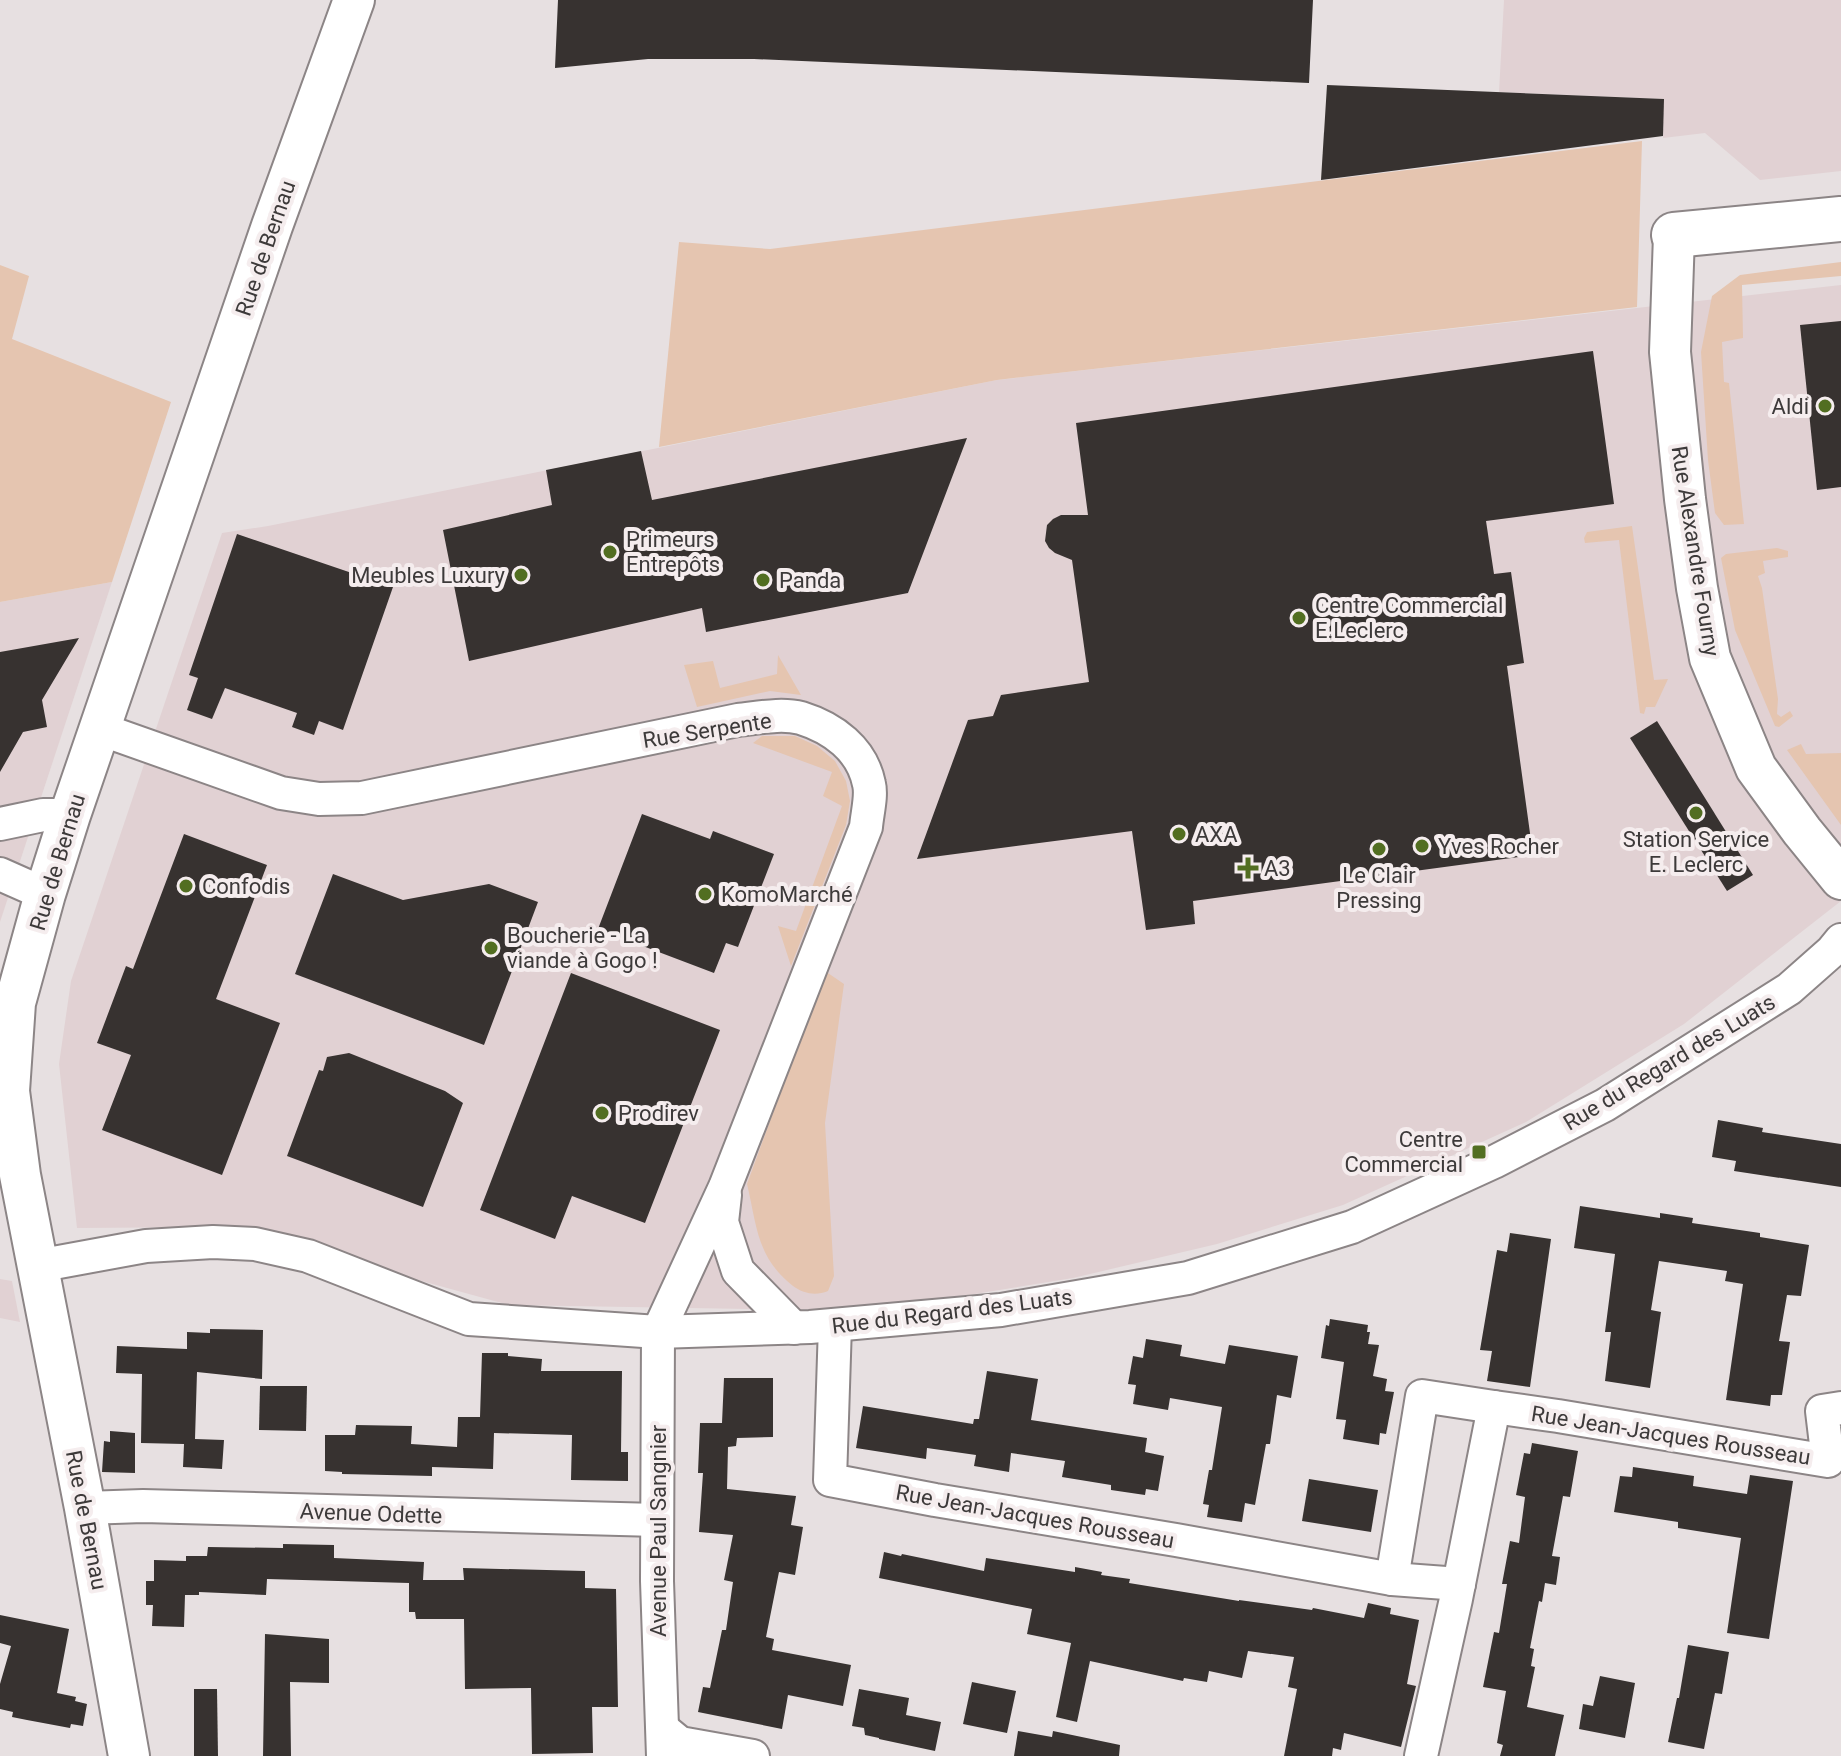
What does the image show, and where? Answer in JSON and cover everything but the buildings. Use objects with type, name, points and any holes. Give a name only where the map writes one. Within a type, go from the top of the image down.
[{"type":"main road","points":[[1674,235],[1841,219]]},
{"type":"street","name":"Rue de Bernau","points":[[129,1756],[85,1508],[20,1175],[9,1091],[15,1003],[70,815],[272,226],[354,0]]},
{"type":"street","name":"Rue Alexandre Fourny","points":[[1674,235],[1670,352],[1685,499],[1710,658],[1756,768],[1841,879]]},
{"type":"street","name":"Rue Serpente","points":[[100,729],[281,793],[319,799],[362,798],[754,718],[799,718],[839,735],[860,758],[870,786],[866,827],[725,1187],[658,1332]]},
{"type":"street","points":[[0,824],[43,815],[70,815]]},
{"type":"street","points":[[0,874],[45,894]]},
{"type":"street","name":"Rue du Regard des Luats","points":[[37,1266],[146,1246],[213,1242],[255,1244],[308,1256],[469,1319],[658,1332],[794,1328],[1001,1310],[1188,1278],[1352,1227],[1494,1162],[1605,1105],[1789,989],[1841,940]]},
{"type":"street","name":"Rue Serpente","points":[[725,1187],[722,1222],[738,1271],[794,1328]]},
{"type":"street","name":"Rue Jean-Jacques Rousseau","points":[[835,1325],[830,1480],[1392,1579],[1459,1584]]},
{"type":"street","name":"Avenue Paul Sangnier","points":[[658,1332],[657,1520],[663,1743]]},
{"type":"street","name":"Rue Jean-Jacques Rousseau","points":[[1392,1579],[1422,1396],[1828,1461],[1822,1411],[1841,1408]]},
{"type":"street","points":[[1421,1756],[1494,1407]]},
{"type":"street","name":"Avenue Odette","points":[[85,1508],[143,1506],[657,1520]]},
{"type":"street","points":[[663,1743],[680,1743],[753,1756]]},
{"type":"shaded area","points":[[1504,0],[1841,0],[1841,171],[1760,180],[1705,133],[1663,138],[1663,99],[1499,92]]},
{"type":"shaded area","points":[[1642,141],[1637,307],[997,380],[659,447],[679,242],[770,249]]},
{"type":"shaded area","points":[[1841,262],[1841,276],[1742,285],[1743,338],[1722,342],[1724,382],[1729,383],[1744,524],[1724,525],[1715,513],[1701,352],[1712,296],[1740,275]]},
{"type":"shaded area","points":[[0,265],[29,276],[12,339],[171,402],[112,582],[0,602]]},
{"type":"shaded area","points":[[1841,285],[1841,901],[1684,1024],[1526,1122],[1343,1205],[1217,1244],[1073,1278],[870,1311],[509,1305],[225,1227],[77,1228],[59,1064],[71,981],[222,533],[997,380]]},
{"type":"shaded area","points":[[1632,526],[1654,680],[1668,679],[1655,707],[1646,707],[1644,714],[1640,713],[1619,540],[1585,543],[1584,538],[1587,532]]},
{"type":"shaded area","points":[[1777,548],[1788,551],[1788,557],[1763,561],[1765,573],[1758,576],[1778,699],[1777,714],[1781,717],[1790,711],[1793,716],[1779,727],[1775,726],[1735,630],[1721,558],[1726,554]]},
{"type":"shaded area","points":[[112,582],[0,922],[0,602]]},
{"type":"shaded area","points":[[778,655],[801,695],[770,691],[697,707],[684,665],[713,661],[720,688],[777,674]]},
{"type":"shaded area","points":[[762,736],[795,736],[817,746],[835,761],[846,781],[850,801],[846,825],[791,966],[778,926],[796,931],[842,806],[823,796],[832,772],[753,743]]},
{"type":"shaded area","points":[[1801,744],[1806,754],[1841,753],[1841,825],[1787,750]]},
{"type":"shaded area","points":[[825,971],[844,984],[825,1123],[834,1276],[828,1291],[815,1294],[793,1286],[772,1264],[760,1240],[747,1184]]},
{"type":"shaded area","points":[[0,1279],[12,1281],[20,1322],[0,1318]]},
{"type":"place","name":"Aldi","points":[[1825,406]]},
{"type":"place","name":"Primeurs Entrepôts","points":[[610,552]]},
{"type":"place","name":"Meubles Luxury","points":[[521,575]]},
{"type":"place","name":"Panda","points":[[763,580]]},
{"type":"place","name":"Centre Commercial E.Leclerc","points":[[1299,618]]},
{"type":"place","name":"Station Service E. Leclerc","points":[[1696,813]]},
{"type":"place","name":"AXA","points":[[1179,834]]},
{"type":"place","name":"Yves Rocher","points":[[1422,846]]},
{"type":"place","name":"Le Clair Pressing","points":[[1379,849]]},
{"type":"place","name":"A3","points":[[1248,868]]},
{"type":"place","name":"Confodis","points":[[186,886]]},
{"type":"place","name":"KomoMarché","points":[[705,894]]},
{"type":"place","name":"Boucherie - La viande à Gogo !","points":[[491,948]]},
{"type":"place","name":"Prodirev","points":[[602,1113]]},
{"type":"place","name":"Centre Commercial","points":[[1479,1152]]}]
